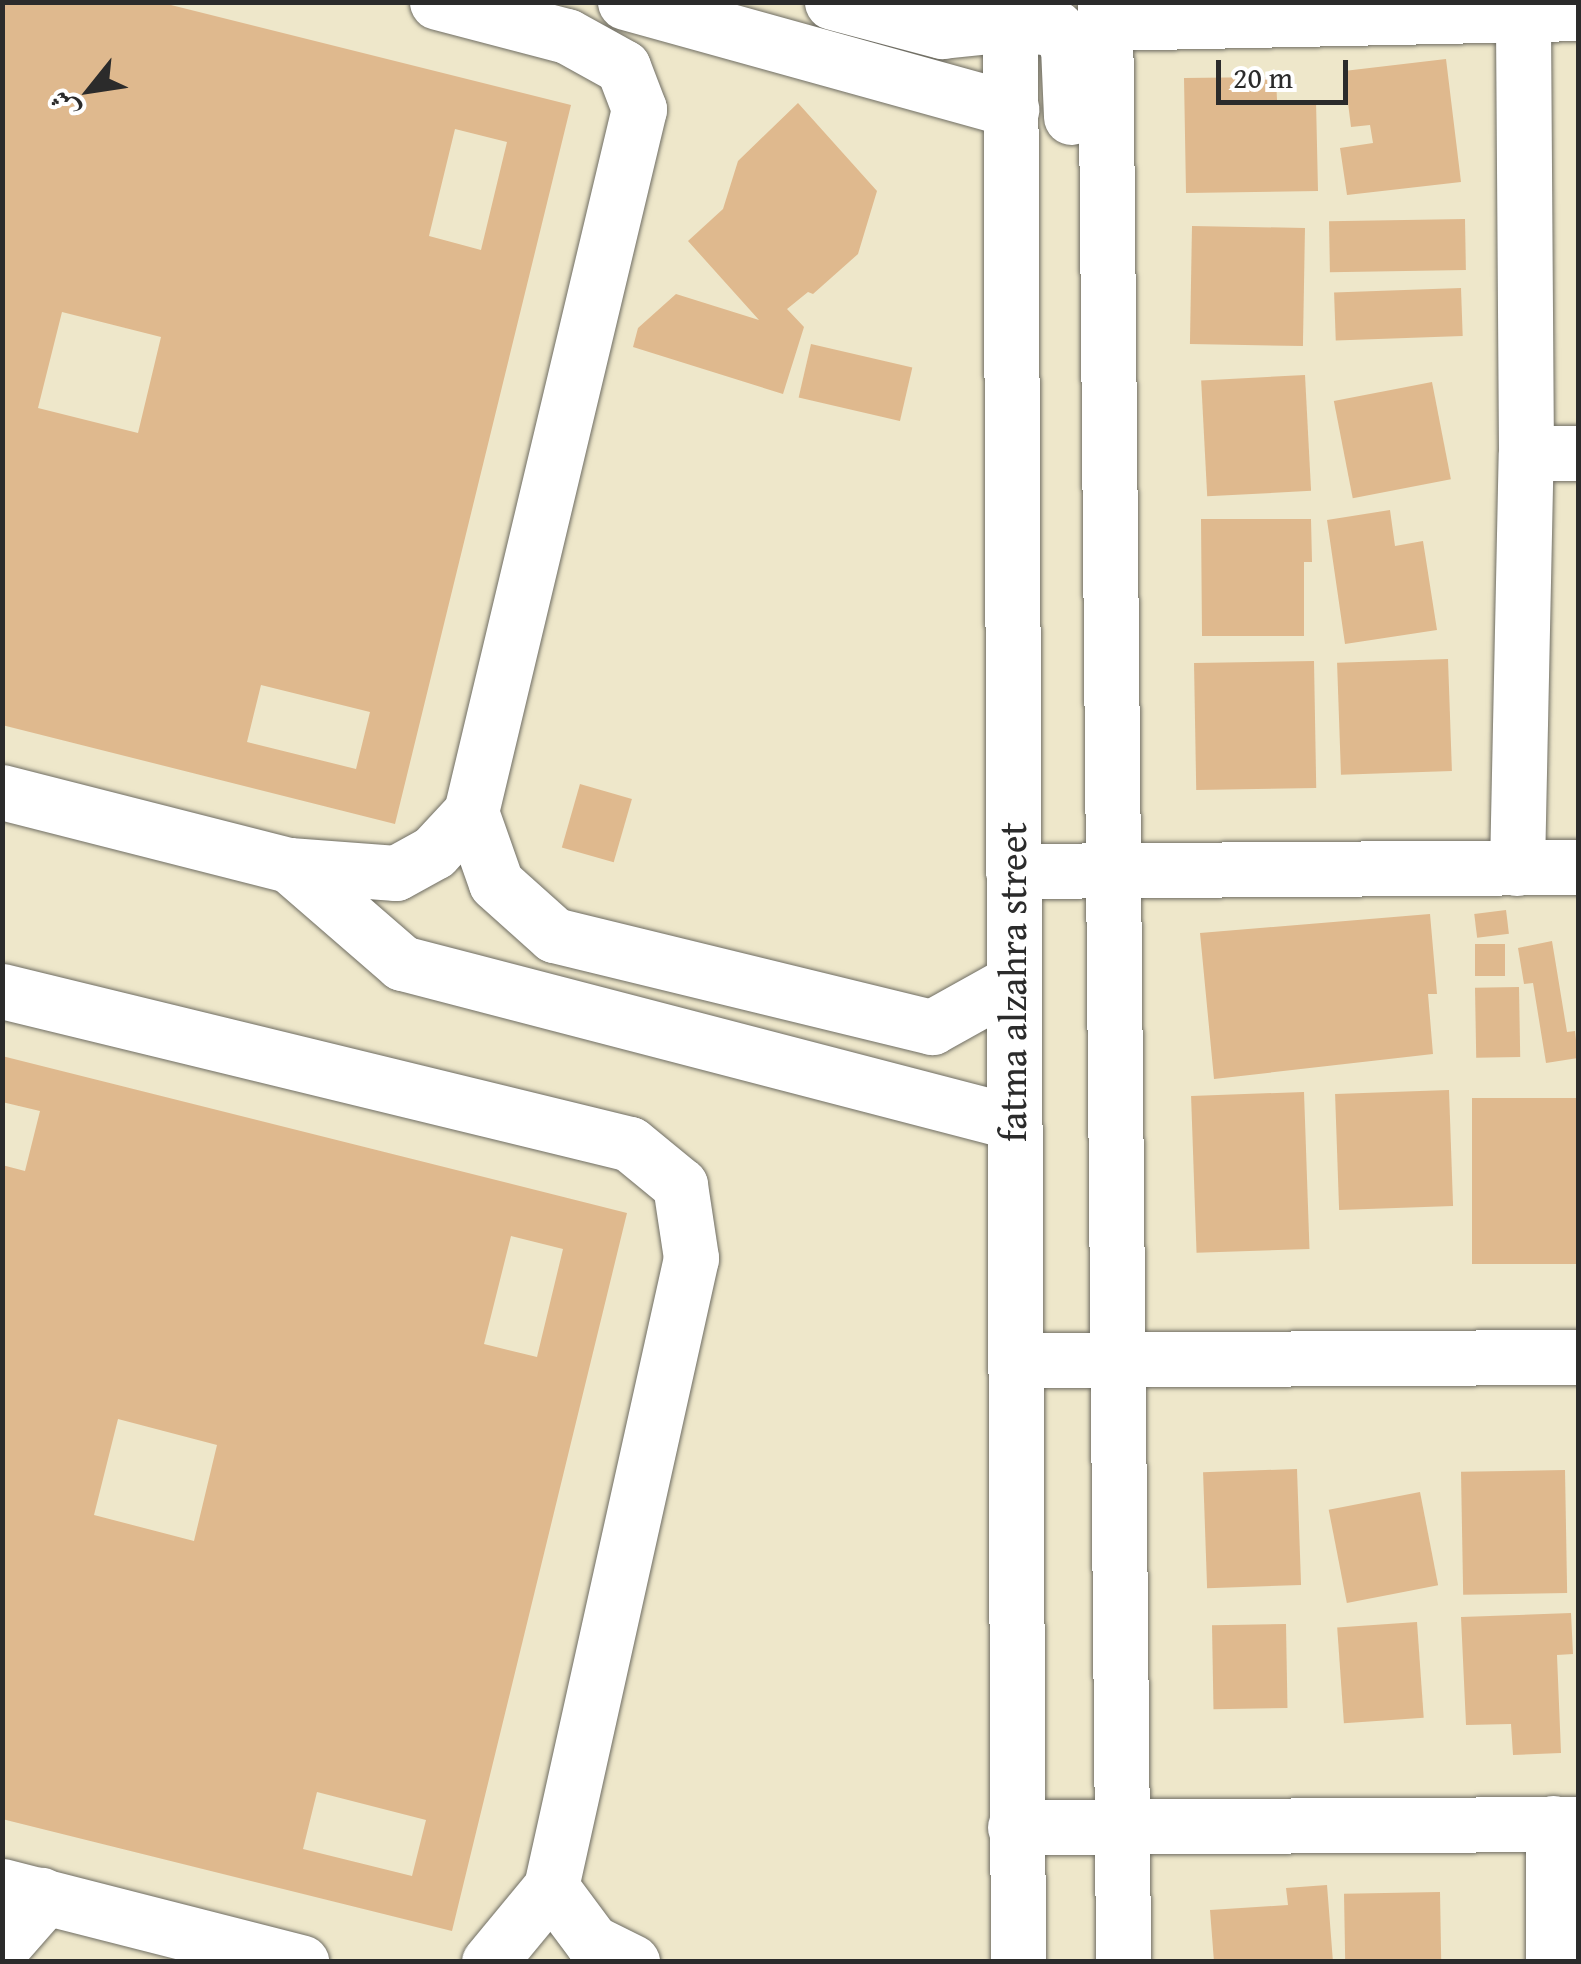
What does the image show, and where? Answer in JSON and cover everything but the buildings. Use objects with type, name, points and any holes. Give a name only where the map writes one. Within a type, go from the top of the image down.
[{"type":"street","points":[[2,792],[289,865],[396,873],[434,852],[471,812],[638,109],[624,66],[591,14],[437,2]]},
{"type":"street","points":[[625,2],[1011,109]]},
{"type":"street","points":[[832,2],[942,31],[1010,13],[1056,28],[1068,48],[1073,176],[1108,346]]},
{"type":"street","points":[[1517,868],[1552,453],[1523,8]]},
{"type":"street","points":[[1122,1962],[1105,13],[1523,8],[1578,14]]},
{"type":"street","name":"fatma alzahra street","points":[[1010,13],[1018,1962]]},
{"type":"street","points":[[471,812],[496,883],[554,935],[932,1027],[1014,982]]},
{"type":"street","points":[[289,865],[402,963],[1013,1122]]},
{"type":"street","points":[[1012,872],[1578,867]]},
{"type":"street","points":[[2,991],[630,1144],[680,1185],[691,1258],[551,1887],[489,1962]]},
{"type":"street","points":[[1015,1360],[1578,1357]]},
{"type":"street","points":[[1016,1827],[1566,1824],[1553,1962]]},
{"type":"street","points":[[551,1887],[592,1942],[632,1962]]},
{"type":"street","points":[[2,1946],[37,1907],[22,1891]]},
{"type":"street","points":[[22,1891],[301,1962]]}]
